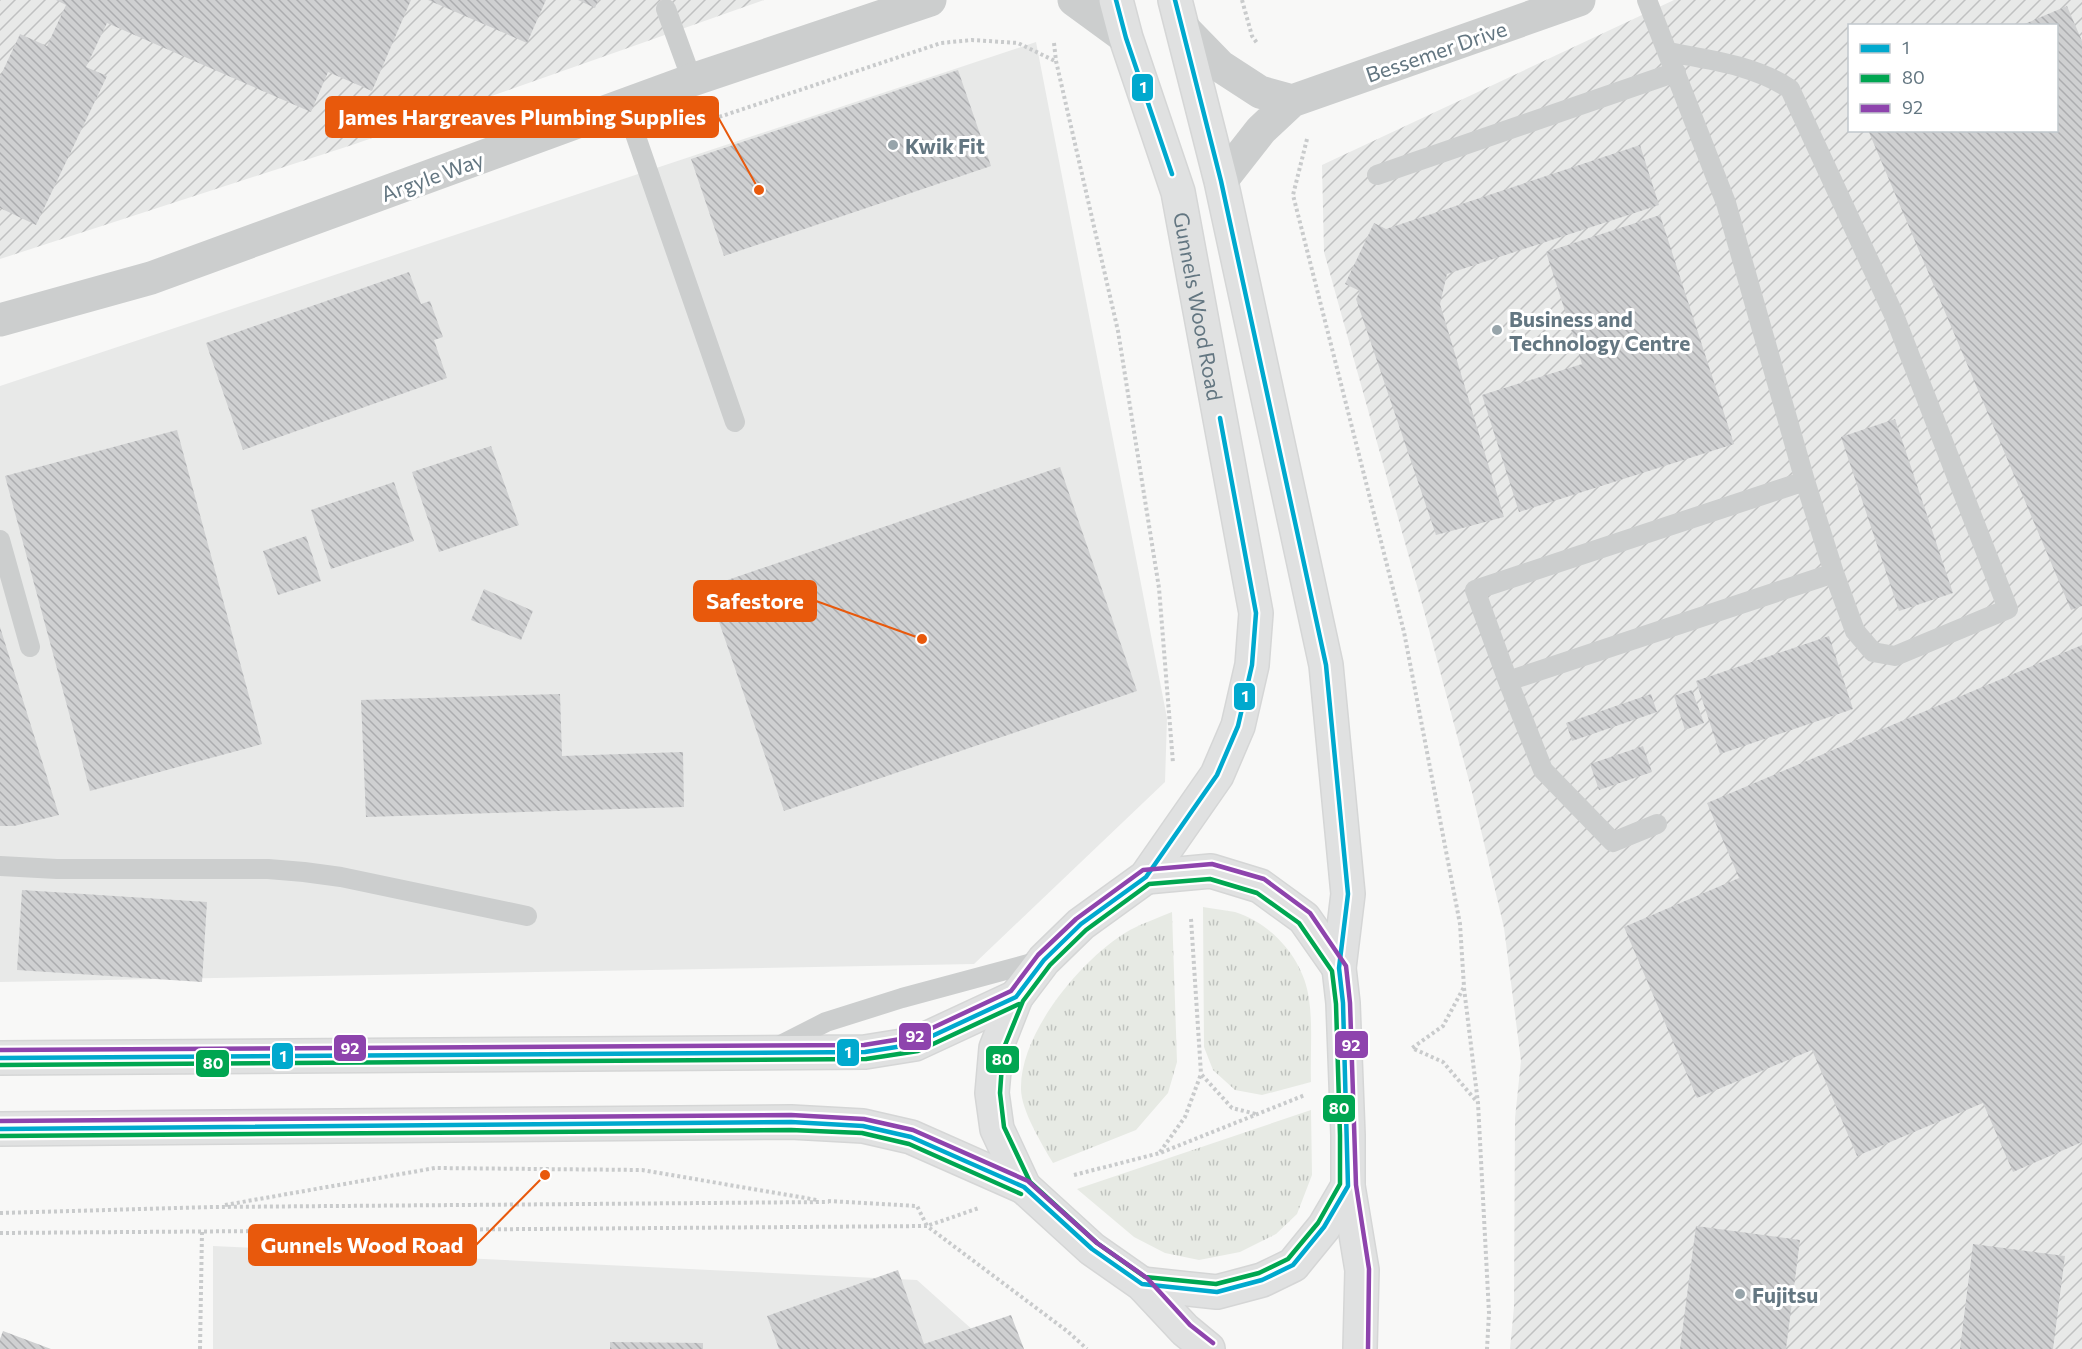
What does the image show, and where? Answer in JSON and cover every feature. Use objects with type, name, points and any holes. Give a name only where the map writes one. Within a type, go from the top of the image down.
[{"type":"main road","name":"Gunnels Wood Road","points":[[1116,0],[1126,38],[1178,192],[1257,613],[1252,665],[1238,726],[1217,775],[1146,877],[1081,924],[1044,960],[1016,997],[996,1048],[992,1093],[997,1129],[1024,1187],[1092,1249],[1142,1284],[1185,1330],[1208,1349]]},
{"type":"main road","points":[[1178,13],[1221,181],[1326,665],[1348,894],[1340,968],[1347,1099],[1348,1186],[1362,1270],[1360,1349]]},
{"type":"main road","points":[[1146,877],[1211,871],[1260,886],[1304,918],[1340,968]]},
{"type":"main road","points":[[0,1058],[865,1052],[915,1044],[1016,997]]},
{"type":"main road","points":[[0,1129],[791,1122],[863,1126],[911,1137],[1024,1187]]},
{"type":"main road","name":"Gunnels Wood Road","points":[[1142,1284],[1218,1292],[1262,1280],[1293,1265],[1324,1227],[1348,1186]]},
{"type":"street","name":"Argyle Way","points":[[0,320],[151,278],[692,80],[930,0]]},
{"type":"street","points":[[1074,0],[1126,38]]},
{"type":"street","name":"Bessemer Drive","points":[[1221,181],[1261,130],[1292,101],[1580,0]]},
{"type":"street","points":[[1178,13],[1220,66],[1260,92],[1292,101]]},
{"type":"lane","points":[[1647,0],[1726,203],[1805,481],[1855,632],[1873,652],[1895,656],[2008,609],[1894,315],[1790,89],[1775,79],[1744,67],[1668,52]]},
{"type":"lane","points":[[666,9],[692,80]]},
{"type":"lane","points":[[1377,175],[1676,72]]},
{"type":"lane","points":[[626,105],[735,422]]},
{"type":"lane","points":[[1657,824],[1613,842],[1543,770],[1475,590],[1805,481]]},
{"type":"lane","points":[[0,540],[30,647]]},
{"type":"lane","points":[[1508,681],[1834,573]]},
{"type":"lane","points":[[0,866],[57,869],[268,869],[304,872],[341,877],[527,916]]},
{"type":"lane","points":[[768,1052],[826,1022],[902,998],[1044,960]]},
{"type":"path","points":[[1242,0],[1252,36]]},
{"type":"path","points":[[639,144],[941,43],[972,40],[1018,43],[1056,61]]},
{"type":"path","points":[[1054,43],[1056,61],[1118,331],[1159,588],[1173,763]]},
{"type":"path","points":[[1293,195],[1404,632],[1460,924],[1464,987],[1478,1104],[1489,1313],[1487,1349]]},
{"type":"path","points":[[1160,1153],[1185,1117],[1201,1074],[1191,919]]},
{"type":"path","points":[[1464,987],[1443,1026],[1412,1048],[1443,1062],[1478,1104]]},
{"type":"path","points":[[1201,1074],[1232,1108],[1256,1114]]},
{"type":"path","points":[[1074,1175],[1160,1153],[1305,1095]]},
{"type":"path","points":[[213,1207],[435,1168],[642,1170],[829,1202]]},
{"type":"path","points":[[0,1213],[213,1207],[829,1202],[916,1206],[927,1226],[1088,1349]]},
{"type":"path","points":[[0,1233],[927,1226],[979,1208]]},
{"type":"path","points":[[200,1349],[202,1231]]},
{"type":"shaded area","points":[[0,0],[764,0],[355,144],[0,259]]},
{"type":"shaded area","points":[[1674,0],[2082,0],[2082,1349],[1510,1349],[1514,1307],[1515,1118],[1521,1061],[1504,928],[1472,792],[1424,611],[1324,252],[1322,165]]},
{"type":"shaded area","points":[[1036,42],[1167,718],[1165,782],[974,964],[0,982],[0,386]]},
{"type":"shaded area","points":[[213,1246],[917,1280],[994,1349],[213,1349]]},
{"type":"green space","points":[[1203,907],[1235,912],[1262,925],[1284,945],[1293,957],[1301,971],[1309,999],[1311,1082],[1262,1095],[1235,1090],[1213,1070],[1204,1047]]},
{"type":"green space","points":[[1172,912],[1177,1062],[1168,1093],[1136,1130],[1053,1163],[1032,1126],[1022,1096],[1024,1065],[1031,1043],[1058,998],[1093,958],[1130,930]]},
{"type":"green space","points":[[1311,1110],[1312,1175],[1297,1214],[1276,1234],[1240,1252],[1199,1260],[1165,1253],[1134,1237],[1077,1189]]},
{"type":"building","points":[[56,0],[411,0],[372,91],[328,72],[311,112],[107,23],[86,67],[107,76],[36,225],[0,208],[0,77],[20,34],[47,46],[66,5]]},
{"type":"building","points":[[428,0],[546,0],[527,43]]},
{"type":"building","points":[[578,0],[598,0],[595,8]]},
{"type":"building","points":[[2067,6],[2082,41],[2082,606],[2071,610],[1869,132],[2058,132],[2058,24],[2024,24]]},
{"type":"building","points":[[958,70],[991,166],[724,256],[691,159]]},
{"type":"building","points":[[1640,145],[1659,205],[1447,274],[1440,304],[1504,517],[1436,535],[1356,299],[1360,291],[1345,284],[1374,223],[1386,229]]},
{"type":"building","points":[[1660,215],[1734,444],[1519,512],[1482,395],[1582,364],[1546,252]]},
{"type":"building","points":[[409,272],[421,304],[430,301],[443,337],[434,340],[447,378],[243,450],[206,343]]},
{"type":"building","points":[[1895,419],[1953,593],[1899,611],[1841,437]]},
{"type":"building","points":[[177,430],[262,744],[90,791],[5,476]]},
{"type":"building","points":[[491,446],[519,525],[439,552],[412,472]]},
{"type":"building","points":[[1060,467],[1137,691],[784,811],[707,587]]},
{"type":"building","points":[[394,482],[414,541],[331,569],[311,510]]},
{"type":"building","points":[[306,536],[321,581],[278,595],[263,551]]},
{"type":"building","points":[[484,589],[533,611],[521,640],[471,620]]},
{"type":"building","points":[[0,627],[59,815],[14,826],[0,826]]},
{"type":"building","points":[[1829,636],[1853,709],[1720,754],[1696,681]]},
{"type":"building","points":[[2082,645],[2082,1142],[2013,1172],[1983,1103],[1857,1156],[1812,1050],[1697,1098],[1624,927],[1739,878],[1707,803]]},
{"type":"building","points":[[1692,690],[1704,723],[1685,730],[1674,696]]},
{"type":"building","points":[[560,694],[562,756],[683,752],[684,807],[366,817],[361,700]]},
{"type":"building","points":[[1651,694],[1657,712],[1572,741],[1566,723]]},
{"type":"building","points":[[1643,746],[1652,772],[1599,790],[1590,764]]},
{"type":"building","points":[[22,890],[207,902],[202,982],[17,970]]},
{"type":"building","name":"Fujitsu","points":[[1696,1226],[1800,1240],[1786,1349],[1680,1349]]},
{"type":"building","points":[[1973,1244],[2065,1256],[2053,1349],[1960,1349]]},
{"type":"building","points":[[898,1270],[924,1344],[1011,1315],[1024,1349],[779,1349],[767,1316]]},
{"type":"building","points":[[3,1331],[51,1349],[0,1349]]},
{"type":"building","points":[[610,1342],[703,1343],[703,1349],[610,1349]]},
{"type":"transit line","name":"1","points":[[1116,0],[1126,38],[1172,174]]},
{"type":"transit line","name":"1","points":[[0,1129],[791,1122],[863,1126],[911,1137],[1024,1187],[1092,1249],[1142,1284],[1217,1292],[1262,1280],[1293,1265],[1324,1227],[1348,1186],[1343,1003],[1339,968],[1348,894],[1326,665],[1221,181],[1175,0]]},
{"type":"transit line","name":"1","points":[[0,1058],[865,1052],[915,1044],[1016,997],[1044,960],[1081,924],[1146,877],[1217,775],[1238,726],[1252,665],[1256,613],[1220,418]]},
{"type":"transit line","name":"92","points":[[0,1050],[864,1045],[913,1037],[1011,991],[1038,955],[1076,919],[1143,870],[1212,864],[1264,879],[1310,913],[1346,966],[1350,1003],[1356,1185],[1369,1269],[1368,1349]]},
{"type":"transit line","name":"80","points":[[1210,879],[1257,893],[1299,923],[1332,971],[1336,1004],[1340,1135],[1340,1184],[1318,1223],[1288,1259],[1259,1273],[1216,1284],[1145,1277],[1097,1243],[1030,1182],[1004,1127],[1000,1093],[1003,1050],[1023,1001],[1050,965],[1086,930],[1149,884],[1210,879]]},
{"type":"transit line","name":"80","points":[[0,1065],[866,1059],[918,1051],[1019,1004]]},
{"type":"transit line","name":"92","points":[[0,1121],[791,1115],[864,1119],[913,1130],[1028,1181],[1097,1243],[1147,1278],[1190,1325],[1213,1343]]},
{"type":"transit line","name":"80","points":[[0,1136],[791,1130],[862,1133],[909,1144],[1021,1194]]},
{"type":"place","name":"Kwik Fit","points":[[893,145]]},
{"type":"place","name":"James Hargreaves Plumbing Supplies","points":[[759,190]]},
{"type":"place","name":"Business and Technology Centre","points":[[1497,330]]},
{"type":"place","name":"Safestore","points":[[922,639]]},
{"type":"place","name":"Gunnels Wood Road","points":[[545,1175]]},
{"type":"place","name":"Fujitsu","points":[[1740,1294]]}]
